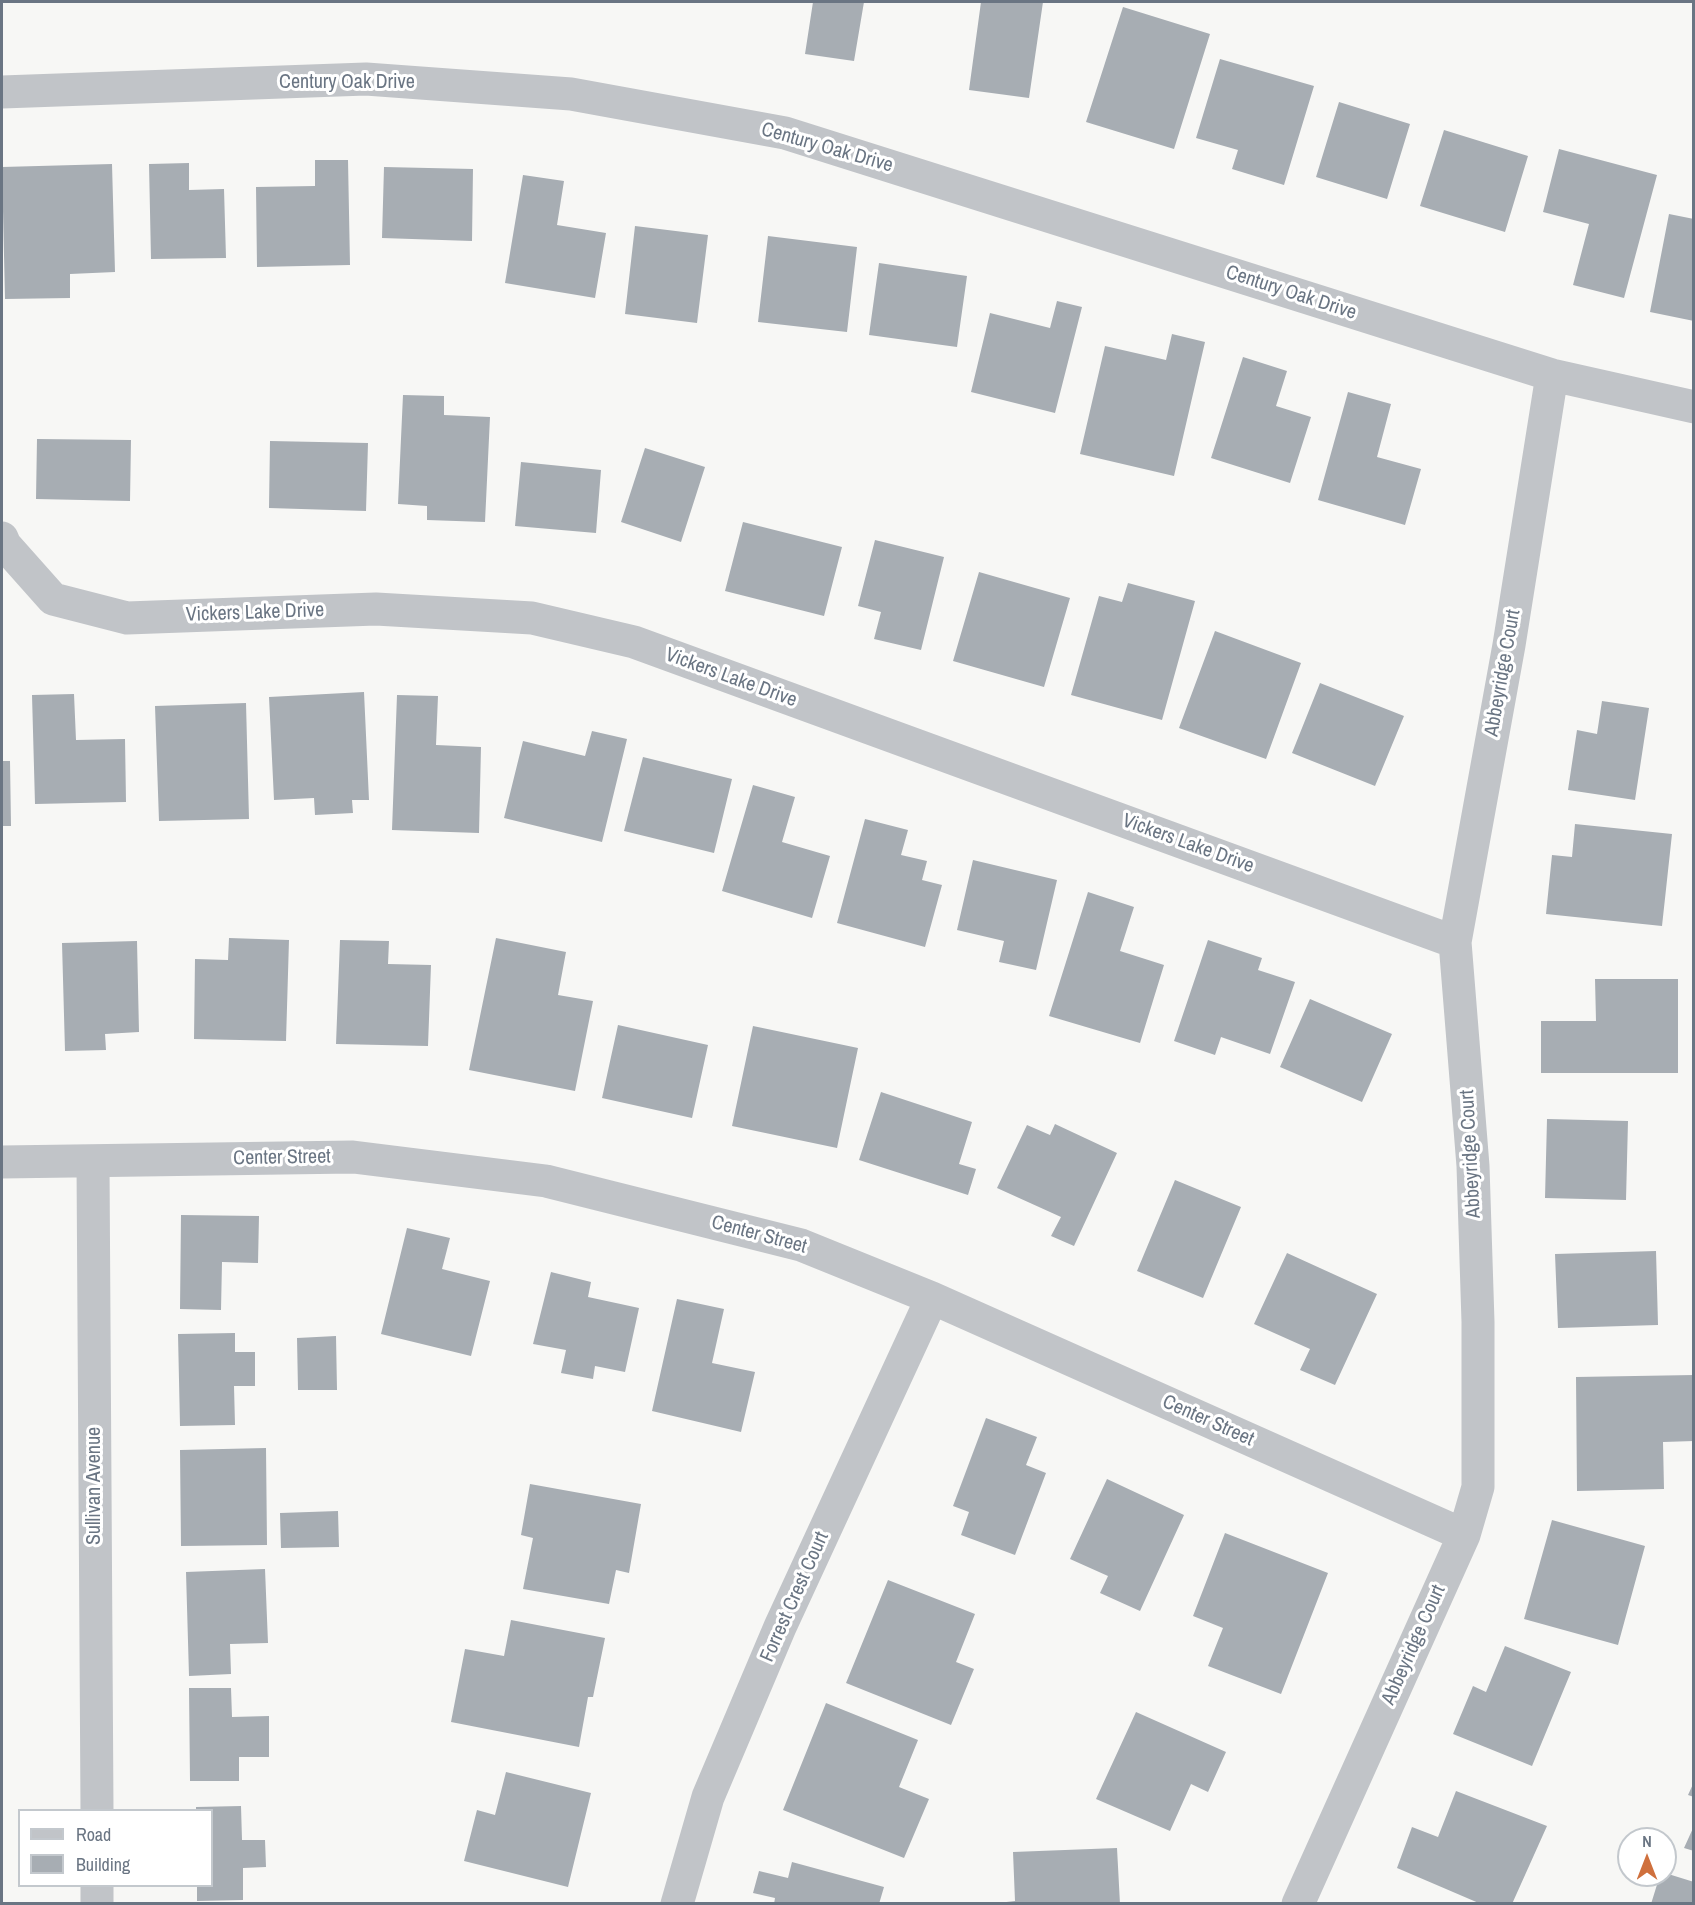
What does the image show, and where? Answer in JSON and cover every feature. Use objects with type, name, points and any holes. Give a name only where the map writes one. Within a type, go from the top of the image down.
[{"type":"street","name":"Century Oak Drive","points":[[2,92],[366,79],[571,94],[774,131],[1552,375],[1694,407]]},
{"type":"street","name":"Abbeyridge Court","points":[[1298,1904],[1464,1535],[1478,1487],[1478,1322],[1473,1166],[1455,942],[1509,645],[1552,375]]},
{"type":"street","name":"Vickers Lake Drive","points":[[2,538],[53,599],[127,618],[376,609],[532,618],[634,642],[1455,942]]},
{"type":"street","name":"Center Street","points":[[2,1162],[353,1157],[546,1181],[801,1245],[932,1298],[1464,1535]]},
{"type":"street","name":"Sullivan Avenue","points":[[93,1162],[97,1809]]},
{"type":"street","name":"Forrest Crest Court","points":[[677,1904],[708,1797],[780,1627],[932,1298]]},
{"type":"street","points":[[97,1887],[97,1904]]},
{"type":"building","points":[[813,2],[864,2],[854,61],[805,54]]},
{"type":"building","points":[[981,2],[1043,2],[1029,98],[969,90]]},
{"type":"building","points":[[1123,7],[1210,34],[1174,149],[1086,122]]},
{"type":"building","points":[[1220,59],[1314,86],[1284,185],[1232,169],[1238,150],[1196,138]]},
{"type":"building","points":[[1339,102],[1410,124],[1387,199],[1316,177]]},
{"type":"building","points":[[1444,130],[1528,156],[1505,232],[1420,206]]},
{"type":"building","points":[[1559,149],[1657,175],[1624,298],[1573,285],[1589,224],[1543,212]]},
{"type":"building","points":[[315,160],[348,160],[350,265],[257,267],[256,187],[315,186]]},
{"type":"building","points":[[189,163],[189,190],[224,189],[226,258],[151,259],[149,164]]},
{"type":"building","points":[[112,164],[115,272],[70,274],[70,298],[5,299],[2,167]]},
{"type":"building","points":[[384,167],[473,169],[472,241],[382,238]]},
{"type":"building","points":[[523,175],[564,181],[557,225],[606,233],[595,298],[505,283]]},
{"type":"building","points":[[1669,214],[1694,219],[1694,321],[1650,312]]},
{"type":"building","points":[[635,226],[708,235],[697,323],[625,314]]},
{"type":"building","points":[[768,236],[857,247],[847,332],[758,322]]},
{"type":"building","points":[[879,263],[967,276],[957,347],[869,335]]},
{"type":"building","points":[[1057,301],[1082,307],[1055,413],[971,392],[990,313],[1050,328]]},
{"type":"building","points":[[1172,334],[1205,342],[1174,476],[1080,454],[1105,346],[1166,360]]},
{"type":"building","points":[[1243,357],[1287,371],[1276,406],[1311,417],[1290,483],[1211,458]]},
{"type":"building","points":[[1348,392],[1391,404],[1377,457],[1421,469],[1405,525],[1318,500]]},
{"type":"building","points":[[403,395],[444,396],[444,415],[490,417],[485,522],[427,520],[427,506],[398,504]]},
{"type":"building","points":[[37,439],[131,440],[130,501],[36,499]]},
{"type":"building","points":[[270,441],[368,443],[366,511],[269,508]]},
{"type":"building","points":[[645,448],[705,467],[681,542],[621,522]]},
{"type":"building","points":[[521,462],[601,470],[596,533],[515,526]]},
{"type":"building","points":[[743,522],[842,547],[824,616],[725,591]]},
{"type":"building","points":[[875,540],[944,557],[921,650],[874,639],[881,612],[858,606]]},
{"type":"building","points":[[979,572],[1070,598],[1044,687],[953,661]]},
{"type":"building","points":[[1128,583],[1195,601],[1162,720],[1071,695],[1099,596],[1122,602]]},
{"type":"building","points":[[1215,631],[1301,663],[1266,759],[1179,728]]},
{"type":"building","points":[[1320,683],[1404,716],[1375,786],[1292,753]]},
{"type":"building","points":[[364,692],[369,800],[352,800],[353,813],[315,815],[314,798],[274,800],[269,697]]},
{"type":"building","points":[[74,694],[76,740],[125,739],[126,802],[35,804],[32,695]]},
{"type":"building","points":[[397,695],[438,696],[436,745],[481,747],[479,833],[392,830]]},
{"type":"building","points":[[1602,701],[1649,708],[1635,800],[1568,790],[1577,730],[1597,734]]},
{"type":"building","points":[[246,703],[249,819],[159,821],[155,706]]},
{"type":"building","points":[[592,731],[627,739],[602,842],[504,818],[523,741],[585,756]]},
{"type":"building","points":[[643,757],[732,779],[714,853],[624,831]]},
{"type":"building","points":[[2,761],[10,761],[11,826],[2,826]]},
{"type":"building","points":[[753,785],[795,797],[782,842],[830,856],[812,918],[722,891]]},
{"type":"building","points":[[865,819],[908,830],[901,855],[927,861],[922,880],[942,885],[925,947],[837,923]]},
{"type":"building","points":[[1575,824],[1672,834],[1662,926],[1546,914],[1552,855],[1572,857]]},
{"type":"building","points":[[973,860],[1057,880],[1036,970],[999,962],[1004,941],[957,930]]},
{"type":"building","points":[[1088,892],[1134,907],[1120,951],[1164,965],[1140,1043],[1049,1016]]},
{"type":"building","points":[[229,938],[289,940],[286,1041],[194,1039],[195,959],[228,960]]},
{"type":"building","points":[[496,938],[566,952],[558,995],[593,1001],[575,1091],[469,1070]]},
{"type":"building","points":[[340,940],[389,941],[388,964],[431,965],[428,1046],[336,1044]]},
{"type":"building","points":[[1208,940],[1262,958],[1258,970],[1295,982],[1270,1054],[1221,1037],[1215,1055],[1174,1041]]},
{"type":"building","points":[[137,941],[139,1032],[105,1034],[106,1050],[65,1051],[62,943]]},
{"type":"building","points":[[1595,979],[1678,979],[1678,1073],[1541,1073],[1541,1021],[1596,1021]]},
{"type":"building","points":[[1310,999],[1392,1034],[1362,1102],[1280,1067]]},
{"type":"building","points":[[618,1025],[708,1045],[692,1118],[602,1098]]},
{"type":"building","points":[[753,1026],[858,1048],[837,1148],[732,1126]]},
{"type":"building","points":[[881,1092],[972,1122],[959,1164],[976,1169],[968,1195],[859,1160]]},
{"type":"building","points":[[1547,1119],[1628,1121],[1626,1200],[1545,1198]]},
{"type":"building","points":[[1055,1124],[1117,1153],[1074,1246],[1051,1236],[1061,1217],[997,1188],[1027,1125],[1050,1135]]},
{"type":"building","points":[[1175,1180],[1241,1207],[1203,1298],[1137,1271]]},
{"type":"building","points":[[181,1215],[259,1216],[258,1263],[222,1262],[221,1310],[180,1309]]},
{"type":"building","points":[[407,1228],[450,1238],[442,1269],[490,1281],[471,1356],[381,1334]]},
{"type":"building","points":[[1656,1251],[1658,1325],[1558,1328],[1555,1254]]},
{"type":"building","points":[[1287,1253],[1377,1294],[1335,1385],[1300,1370],[1310,1349],[1254,1324]]},
{"type":"building","points":[[551,1272],[591,1282],[588,1297],[639,1308],[625,1372],[595,1366],[593,1379],[561,1373],[566,1350],[533,1344]]},
{"type":"building","points":[[677,1299],[724,1309],[712,1363],[755,1372],[741,1432],[652,1411]]},
{"type":"building","points":[[235,1333],[235,1352],[255,1352],[255,1386],[234,1386],[235,1425],[180,1426],[178,1334]]},
{"type":"building","points":[[336,1336],[337,1390],[298,1390],[297,1338]]},
{"type":"building","points":[[1694,1375],[1694,1441],[1663,1442],[1664,1489],[1577,1491],[1576,1377]]},
{"type":"building","points":[[986,1418],[1037,1437],[1026,1465],[1046,1473],[1015,1555],[961,1535],[969,1512],[953,1506]]},
{"type":"building","points":[[266,1448],[267,1545],[181,1546],[180,1450]]},
{"type":"building","points":[[1107,1479],[1184,1515],[1140,1611],[1100,1593],[1108,1576],[1070,1559]]},
{"type":"building","points":[[530,1484],[641,1504],[629,1573],[616,1570],[609,1604],[523,1589],[533,1538],[521,1535]]},
{"type":"building","points":[[338,1511],[339,1547],[281,1548],[280,1513]]},
{"type":"building","points":[[1552,1520],[1645,1546],[1618,1645],[1524,1619]]},
{"type":"building","points":[[1225,1533],[1328,1573],[1281,1694],[1208,1666],[1223,1628],[1193,1616]]},
{"type":"building","points":[[265,1569],[268,1643],[230,1644],[231,1674],[189,1676],[186,1572]]},
{"type":"building","points":[[888,1580],[975,1614],[956,1662],[974,1669],[951,1725],[846,1683]]},
{"type":"building","points":[[511,1620],[605,1638],[593,1697],[588,1697],[579,1747],[451,1722],[465,1649],[504,1656]]},
{"type":"building","points":[[1505,1646],[1571,1672],[1532,1766],[1453,1734],[1473,1686],[1486,1692]]},
{"type":"building","points":[[189,1688],[231,1688],[232,1717],[269,1716],[269,1757],[239,1757],[239,1781],[190,1781]]},
{"type":"building","points":[[826,1703],[918,1740],[899,1787],[929,1799],[904,1858],[783,1810]]},
{"type":"building","points":[[1136,1712],[1226,1752],[1208,1792],[1191,1784],[1170,1831],[1096,1799]]},
{"type":"building","points":[[506,1772],[591,1793],[568,1887],[464,1861],[477,1810],[495,1815]]},
{"type":"building","points":[[1694,1782],[1694,1797],[1688,1795]]},
{"type":"building","points":[[1456,1791],[1547,1826],[1512,1904],[1481,1904],[1397,1868],[1412,1827],[1438,1837]]},
{"type":"building","points":[[241,1806],[242,1840],[265,1840],[266,1867],[243,1868],[243,1900],[197,1901],[197,1887],[213,1887],[213,1809],[196,1809],[196,1807]]},
{"type":"building","points":[[1694,1826],[1694,1851],[1684,1848]]},
{"type":"building","points":[[1117,1848],[1120,1904],[989,1904],[1015,1901],[1013,1852]]},
{"type":"building","points":[[792,1862],[884,1887],[879,1904],[774,1904],[775,1898],[753,1893],[759,1871],[788,1878]]},
{"type":"building","points":[[1677,1877],[1694,1882],[1694,1904],[1651,1904],[1656,1887],[1677,1887]]}]
